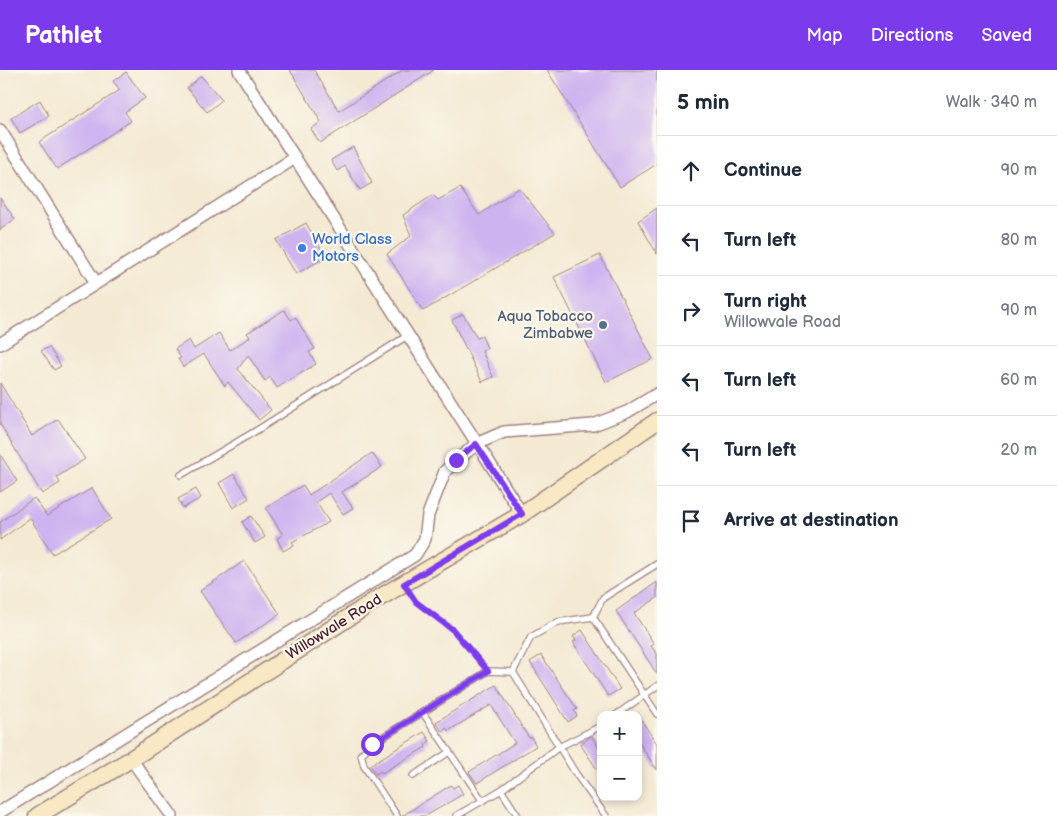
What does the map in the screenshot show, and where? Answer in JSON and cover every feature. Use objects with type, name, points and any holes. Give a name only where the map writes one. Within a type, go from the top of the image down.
[{"type":"main road","name":"Willowvale Road","points":[[37,816],[131,759],[404,584],[522,514],[657,421]]},
{"type":"street","points":[[239,70],[522,514]]},
{"type":"street","points":[[0,130],[96,283]]},
{"type":"street","points":[[0,344],[295,158]]},
{"type":"street","points":[[0,812],[415,556],[425,539],[428,516],[445,471],[476,444],[504,432],[593,425],[627,412],[657,394]]},
{"type":"street","points":[[131,759],[172,816]]},
{"type":"lane","points":[[180,475],[254,432],[407,336]]},
{"type":"lane","points":[[593,617],[603,598],[657,564]]},
{"type":"lane","points":[[513,672],[531,637],[558,622],[593,617]]},
{"type":"lane","points":[[593,617],[657,714]]},
{"type":"lane","points":[[396,816],[364,766],[361,754],[372,744],[488,671],[513,672]]},
{"type":"lane","points":[[513,672],[559,747],[606,816]]},
{"type":"lane","points":[[622,711],[657,686]]},
{"type":"lane","points":[[423,713],[482,800]]},
{"type":"lane","points":[[456,816],[501,790],[559,747],[597,728]]},
{"type":"lane","points":[[412,776],[450,752]]},
{"type":"lane","points":[[501,790],[518,816]]},
{"type":"path","points":[[404,584],[416,602],[453,630],[488,671]]},
{"type":"building","points":[[290,70],[314,70],[339,111],[403,70],[434,70],[320,143],[311,129],[321,122]]},
{"type":"building","points":[[547,70],[657,70],[657,164],[620,187]]},
{"type":"building","points":[[126,72],[145,98],[125,112],[131,121],[57,169],[39,142],[120,90],[113,81]]},
{"type":"building","points":[[201,76],[222,100],[207,112],[187,88]]},
{"type":"building","points":[[40,100],[49,116],[20,133],[11,118]]},
{"type":"building","points":[[353,147],[372,183],[360,190],[345,166],[337,171],[331,160]]},
{"type":"building","points":[[460,188],[479,215],[519,188],[555,233],[423,311],[387,254],[411,236],[403,215],[433,195],[438,200]]},
{"type":"building","points":[[0,198],[15,219],[0,230]]},
{"type":"building","points":[[657,208],[657,254],[638,221]]},
{"type":"building","points":[[306,223],[326,257],[296,274],[276,240]]},
{"type":"building","points":[[600,255],[653,359],[606,382],[554,277]]},
{"type":"building","points":[[284,310],[291,320],[295,317],[315,349],[309,352],[316,364],[277,388],[270,377],[265,381],[248,355],[238,369],[271,410],[259,420],[228,382],[225,386],[204,354],[183,367],[178,359],[181,358],[175,349],[189,340],[194,349],[219,333],[230,350],[250,337],[247,333]]},
{"type":"building","points":[[463,314],[477,338],[482,336],[487,348],[482,351],[493,377],[482,382],[452,320]]},
{"type":"building","points":[[49,347],[61,366],[54,370],[41,351]]},
{"type":"building","points":[[0,383],[32,436],[58,419],[85,459],[57,477],[60,483],[42,494],[0,424]]},
{"type":"building","points":[[372,453],[382,467],[342,492],[353,508],[343,514],[329,493],[316,502],[329,522],[292,542],[294,545],[283,551],[277,538],[283,535],[266,508],[303,485],[309,495]]},
{"type":"building","points":[[0,454],[17,481],[0,492]]},
{"type":"building","points":[[234,474],[249,498],[233,508],[219,483]]},
{"type":"building","points":[[92,488],[111,519],[53,554],[30,518],[0,540],[0,522],[34,498],[47,516]]},
{"type":"building","points":[[196,489],[201,498],[183,508],[178,499]]},
{"type":"building","points":[[251,516],[265,537],[255,543],[242,522]]},
{"type":"building","points":[[244,561],[280,614],[236,643],[200,591]]},
{"type":"building","points":[[657,582],[657,598],[634,613],[654,644],[651,646],[657,654],[657,674],[616,611]]},
{"type":"building","points":[[582,630],[620,689],[608,696],[573,642],[576,640],[573,636]]},
{"type":"building","points":[[541,655],[577,709],[574,711],[577,716],[568,722],[530,662]]},
{"type":"building","points":[[496,685],[536,746],[477,783],[469,772],[515,743],[491,705],[448,731],[447,728],[442,731],[436,722]]},
{"type":"building","points":[[642,721],[657,744],[657,770],[642,747]]},
{"type":"building","points":[[424,732],[430,741],[425,744],[426,747],[382,773],[381,771],[376,774],[370,765]]},
{"type":"building","points":[[592,736],[597,744],[597,769],[580,744]]},
{"type":"building","points":[[451,785],[453,788],[458,785],[463,794],[426,816],[402,816]]},
{"type":"place","name":"World Class Motors","points":[[302,248]]},
{"type":"place","name":"Aqua Tobacco Zimbabwe","points":[[603,325]]},
{"type":"route","points":[[372,744],[488,671],[453,630],[416,602],[404,584],[522,514],[476,444],[456,460]]}]
